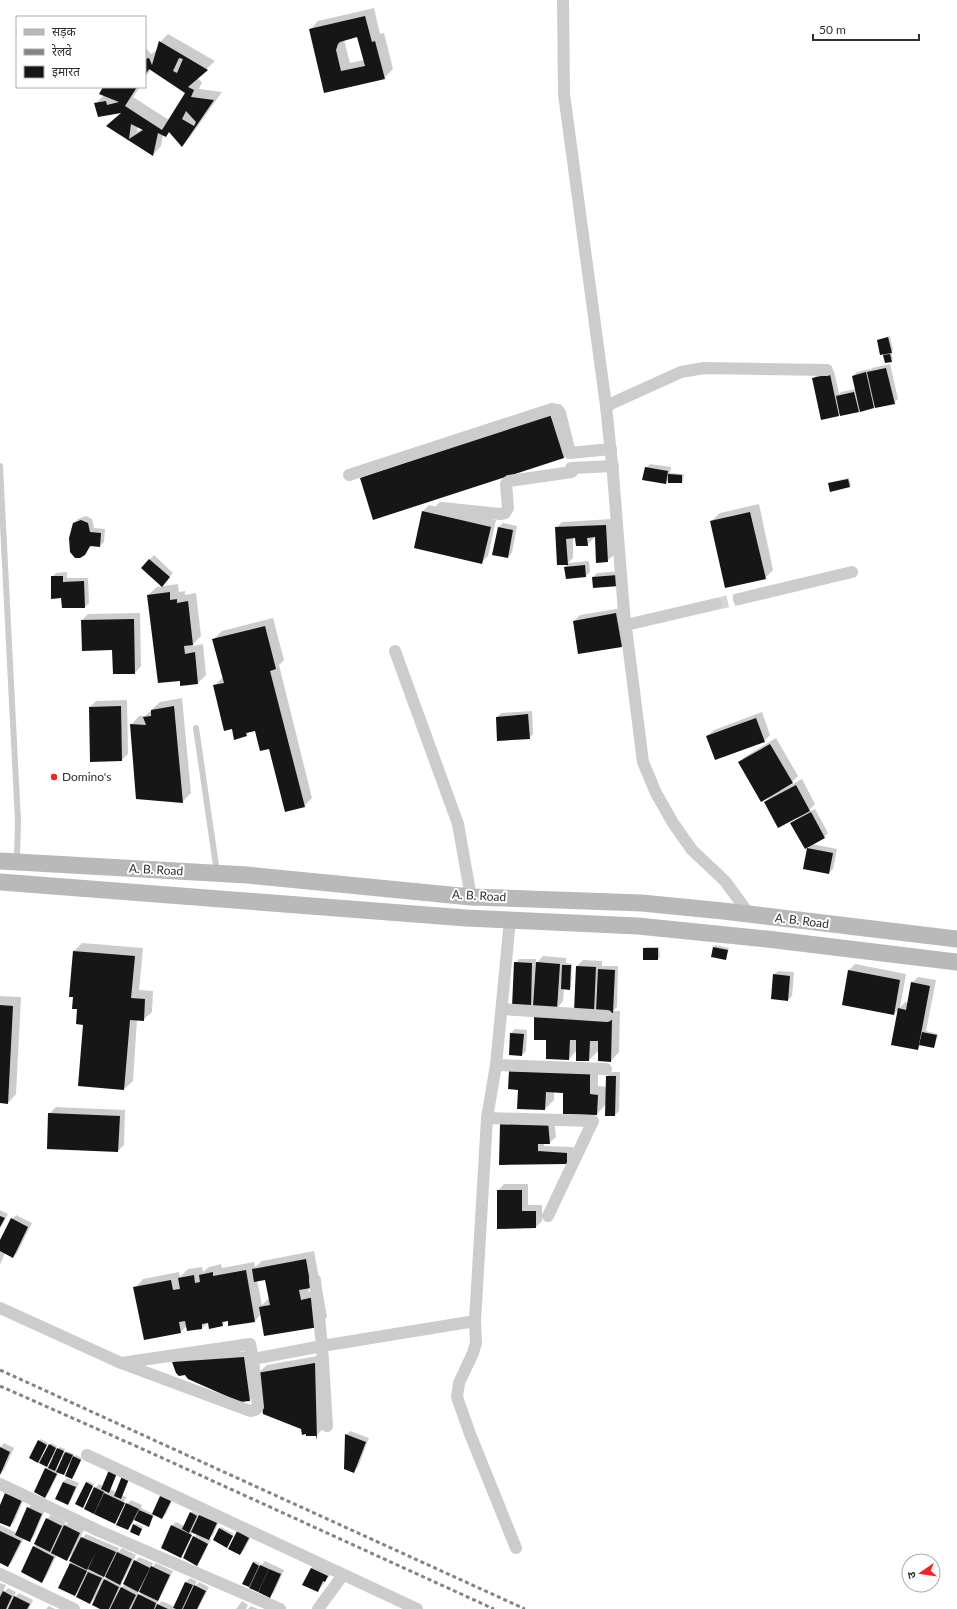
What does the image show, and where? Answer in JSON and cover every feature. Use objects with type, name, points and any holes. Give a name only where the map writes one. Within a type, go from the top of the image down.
[{"type":"main road","name":"A. B. Road","points":[[0,861],[217,874],[471,897],[642,903],[723,911],[957,939]]},
{"type":"main road","name":"A. B. Road","points":[[0,882],[510,920],[638,926],[957,962]]},
{"type":"main road","points":[[721,935],[723,911]]},
{"type":"street","points":[[563,0],[564,94],[611,448],[626,625],[643,762],[656,793],[673,823],[692,850],[725,881],[749,914]]},
{"type":"street","points":[[606,406],[681,372],[704,368],[827,370]]},
{"type":"street","points":[[348,476],[552,409],[558,410],[560,413],[570,453],[611,448]]},
{"type":"street","points":[[442,508],[500,514],[505,513],[508,508],[506,484],[509,481],[572,472],[571,468],[613,466]]},
{"type":"street","points":[[739,599],[852,572]]},
{"type":"street","points":[[626,625],[716,604]]},
{"type":"street","points":[[395,651],[458,824],[471,897]]},
{"type":"street","points":[[510,920],[496,1065],[487,1118],[475,1348],[459,1383],[458,1397],[470,1434],[516,1548]]},
{"type":"street","points":[[502,1009],[607,1016]]},
{"type":"street","points":[[496,1065],[606,1069]]},
{"type":"street","points":[[487,1118],[593,1121],[548,1216]]},
{"type":"street","points":[[315,1280],[322,1346],[327,1426]]},
{"type":"street","points":[[0,1308],[121,1363],[250,1411],[255,1410],[258,1407],[250,1344],[121,1363]]},
{"type":"street","points":[[253,1359],[322,1346],[476,1321]]},
{"type":"street","points":[[87,1455],[417,1609]]},
{"type":"street","points":[[0,1484],[99,1531],[280,1609]]},
{"type":"street","points":[[0,1574],[74,1609]]},
{"type":"street","points":[[318,1609],[343,1575]]},
{"type":"lane","points":[[0,466],[18,813],[17,862]]},
{"type":"lane","points":[[196,728],[217,874]]},
{"type":"building","points":[[365,16],[372,42],[375,41],[385,79],[324,93],[309,29]],"holes":[[[357,37],[365,66],[341,71],[336,50],[338,44]]]},
{"type":"building","points":[[159,41],[208,70],[188,87],[194,90],[191,97],[214,100],[182,147],[169,132],[166,137],[158,133],[153,156],[106,126],[121,113],[98,117],[94,103],[106,101],[107,105],[119,102],[99,94],[102,88],[136,88],[125,106],[162,130],[185,93],[149,69],[146,74],[146,59],[149,58],[152,65]],"holes":[[[179,58],[183,59],[177,73],[173,71]],[[186,111],[196,122],[194,126],[182,119]],[[131,124],[143,130],[129,139]]]},
{"type":"building","points":[[888,337],[892,353],[880,355],[877,340]]},
{"type":"building","points":[[890,354],[892,362],[885,363],[883,355]]},
{"type":"building","points":[[886,368],[895,404],[875,408],[867,372]]},
{"type":"building","points":[[866,372],[874,408],[860,412],[852,376]]},
{"type":"building","points":[[830,374],[839,416],[821,420],[812,378]]},
{"type":"building","points":[[854,392],[859,412],[840,416],[836,396]]},
{"type":"building","points":[[550,414],[564,458],[373,520],[360,478]]},
{"type":"building","points":[[645,467],[668,471],[666,484],[642,480]]},
{"type":"building","points":[[668,474],[682,475],[682,483],[668,483]]},
{"type":"building","points":[[848,479],[850,487],[830,492],[828,483]]},
{"type":"building","points":[[422,511],[491,527],[482,564],[414,548]]},
{"type":"building","points":[[750,512],[766,579],[725,588],[710,521]]},
{"type":"building","points":[[81,520],[88,523],[90,532],[101,533],[100,547],[90,546],[85,555],[80,558],[75,558],[70,552],[69,538],[73,523]]},
{"type":"building","points":[[606,525],[608,562],[596,563],[595,537],[587,538],[588,546],[576,546],[575,538],[566,539],[568,565],[557,565],[555,527]]},
{"type":"building","points":[[498,527],[513,530],[508,558],[492,555]]},
{"type":"building","points":[[149,559],[170,577],[162,587],[141,568]]},
{"type":"building","points":[[585,565],[586,577],[566,579],[564,567]]},
{"type":"building","points":[[618,575],[619,586],[593,588],[592,577]]},
{"type":"building","points":[[51,576],[63,576],[63,582],[84,581],[85,608],[62,608],[61,598],[51,599]]},
{"type":"building","points":[[170,592],[170,600],[177,599],[177,603],[188,601],[193,645],[184,646],[185,654],[195,652],[198,684],[180,686],[180,681],[158,683],[147,595]]},
{"type":"building","points":[[616,613],[622,647],[578,654],[573,621]]},
{"type":"building","points":[[134,619],[135,674],[113,674],[112,650],[82,651],[81,620]]},
{"type":"building","points":[[265,626],[276,669],[270,671],[305,807],[285,812],[269,749],[260,751],[255,731],[246,733],[247,736],[234,740],[232,729],[224,731],[213,685],[224,683],[212,639]]},
{"type":"building","points":[[121,706],[122,761],[90,762],[89,707]]},
{"type":"building","points":[[174,706],[183,803],[136,799],[130,724],[146,725],[143,717],[151,716],[151,710]]},
{"type":"building","points":[[528,714],[530,739],[497,741],[496,717]]},
{"type":"building","points":[[756,718],[765,742],[715,760],[706,736]]},
{"type":"building","points":[[770,744],[793,783],[761,802],[738,762]]},
{"type":"building","points":[[796,785],[810,811],[778,828],[764,802]]},
{"type":"building","points":[[811,812],[825,838],[805,849],[790,823]]},
{"type":"building","points":[[807,848],[833,853],[829,874],[803,869]]},
{"type":"building","points":[[713,947],[728,950],[726,960],[711,957]]},
{"type":"building","points":[[643,948],[658,948],[658,960],[643,960]]},
{"type":"building","points":[[73,951],[135,956],[131,998],[145,999],[144,1021],[130,1020],[124,1090],[78,1086],[83,1025],[76,1024],[77,1009],[72,1009],[73,997],[69,997]]},
{"type":"building","points":[[514,962],[532,963],[531,1008],[512,1007]]},
{"type":"building","points":[[536,962],[560,964],[557,1009],[533,1007]]},
{"type":"building","points":[[562,965],[571,965],[570,990],[561,989]]},
{"type":"building","points":[[576,966],[596,967],[594,1012],[574,1012]]},
{"type":"building","points":[[598,969],[615,970],[613,1013],[596,1012]]},
{"type":"building","points":[[848,970],[900,980],[894,1015],[842,1005]]},
{"type":"building","points":[[773,974],[790,976],[788,1001],[771,999]]},
{"type":"building","points":[[911,982],[930,986],[918,1050],[891,1045],[898,1008],[906,1010]]},
{"type":"building","points":[[0,1005],[13,1006],[8,1104],[0,1103]]},
{"type":"building","points":[[534,1017],[612,1019],[611,1062],[598,1061],[598,1041],[590,1041],[589,1061],[576,1061],[576,1040],[570,1040],[569,1060],[546,1059],[546,1040],[534,1040]]},
{"type":"building","points":[[922,1032],[937,1035],[934,1048],[919,1045]]},
{"type":"building","points":[[510,1033],[524,1034],[522,1056],[509,1055]]},
{"type":"building","points":[[509,1071],[590,1073],[590,1094],[598,1095],[597,1115],[563,1114],[563,1093],[546,1092],[545,1110],[517,1109],[518,1090],[508,1089]]},
{"type":"building","points":[[606,1076],[616,1076],[615,1116],[605,1116]]},
{"type":"building","points":[[48,1113],[120,1116],[118,1152],[47,1149]]},
{"type":"building","points":[[548,1122],[550,1144],[538,1144],[538,1151],[567,1153],[567,1164],[499,1165],[500,1124]]},
{"type":"building","points":[[497,1190],[522,1190],[522,1211],[536,1211],[536,1228],[497,1229]]},
{"type":"building","points":[[0,1216],[5,1218],[0,1227]]},
{"type":"building","points":[[11,1218],[28,1227],[13,1258],[0,1251],[0,1240]]},
{"type":"building","points":[[306,1259],[311,1288],[299,1290],[301,1300],[314,1297],[319,1327],[264,1336],[259,1307],[270,1305],[265,1280],[254,1282],[252,1269]]},
{"type":"building","points":[[246,1270],[255,1322],[228,1326],[228,1321],[222,1322],[223,1326],[209,1329],[208,1323],[202,1324],[202,1329],[187,1331],[185,1321],[179,1322],[181,1333],[144,1340],[133,1287],[171,1280],[173,1290],[180,1289],[178,1278],[194,1275],[195,1283],[200,1282],[199,1275],[213,1272],[213,1276]]},
{"type":"building","points":[[244,1357],[250,1401],[240,1402],[188,1379],[185,1375],[179,1376],[176,1373],[172,1362]]},
{"type":"building","points":[[315,1363],[317,1440],[316,1436],[306,1436],[306,1434],[302,1435],[301,1429],[263,1414],[257,1373]]},
{"type":"building","points":[[345,1434],[366,1442],[354,1473],[344,1469]]},
{"type":"building","points":[[38,1440],[47,1445],[38,1463],[29,1458]]},
{"type":"building","points":[[49,1444],[56,1448],[47,1467],[39,1463]]},
{"type":"building","points":[[0,1447],[10,1452],[0,1475]]},
{"type":"building","points":[[57,1448],[64,1451],[55,1471],[48,1468]]},
{"type":"building","points":[[65,1452],[73,1455],[64,1475],[56,1472]]},
{"type":"building","points":[[73,1456],[81,1460],[72,1479],[65,1476]]},
{"type":"building","points":[[45,1468],[57,1474],[45,1498],[34,1492]]},
{"type":"building","points":[[109,1470],[117,1473],[109,1493],[101,1489]]},
{"type":"building","points":[[122,1476],[129,1479],[121,1499],[114,1496]]},
{"type":"building","points":[[63,1482],[76,1487],[68,1505],[55,1499]]},
{"type":"building","points":[[86,1482],[93,1486],[83,1508],[75,1504]]},
{"type":"building","points":[[94,1487],[104,1492],[94,1514],[84,1509]]},
{"type":"building","points":[[5,1493],[22,1500],[10,1527],[0,1523],[0,1505]]},
{"type":"building","points":[[104,1493],[125,1503],[115,1524],[94,1514]]},
{"type":"building","points":[[160,1496],[171,1501],[162,1519],[152,1514]]},
{"type":"building","points":[[126,1503],[139,1509],[128,1530],[116,1525]]},
{"type":"building","points":[[27,1507],[42,1514],[30,1542],[15,1535]]},
{"type":"building","points":[[139,1510],[153,1516],[149,1527],[134,1520]]},
{"type":"building","points":[[190,1512],[197,1516],[189,1533],[182,1529]]},
{"type":"building","points":[[199,1515],[217,1523],[209,1540],[191,1532]]},
{"type":"building","points":[[46,1518],[62,1526],[50,1552],[34,1544]]},
{"type":"building","points":[[133,1524],[142,1529],[139,1536],[130,1532]]},
{"type":"building","points":[[64,1525],[80,1533],[67,1561],[51,1553]]},
{"type":"building","points":[[171,1525],[192,1535],[181,1558],[161,1548]]},
{"type":"building","points":[[219,1528],[233,1536],[227,1548],[213,1540]]},
{"type":"building","points":[[0,1531],[21,1541],[8,1567],[0,1563]]},
{"type":"building","points":[[237,1531],[249,1538],[240,1555],[228,1549]]},
{"type":"building","points":[[193,1536],[208,1544],[197,1566],[183,1558]]},
{"type":"building","points":[[81,1537],[116,1552],[104,1577],[88,1569],[96,1552],[87,1570],[69,1561]]},
{"type":"building","points":[[33,1546],[54,1557],[42,1583],[21,1572]]},
{"type":"building","points":[[117,1552],[132,1559],[120,1585],[105,1577]]},
{"type":"building","points":[[134,1560],[150,1568],[138,1592],[123,1584]]},
{"type":"building","points":[[253,1562],[259,1566],[249,1587],[242,1584]]},
{"type":"building","points":[[70,1563],[87,1571],[75,1596],[58,1588]]},
{"type":"building","points":[[260,1565],[269,1569],[258,1592],[249,1588]]},
{"type":"building","points":[[151,1566],[170,1575],[158,1601],[139,1592]]},
{"type":"building","points":[[311,1568],[328,1576],[325,1582],[323,1581],[318,1592],[302,1585]]},
{"type":"building","points":[[269,1569],[281,1574],[270,1598],[258,1592]]},
{"type":"building","points":[[88,1572],[102,1578],[90,1604],[76,1597]]},
{"type":"building","points":[[104,1579],[119,1587],[109,1609],[100,1609],[92,1605]]},
{"type":"building","points":[[185,1582],[193,1585],[182,1609],[173,1608]]},
{"type":"building","points":[[194,1585],[206,1591],[197,1609],[183,1609]]},
{"type":"building","points":[[121,1587],[136,1595],[129,1609],[110,1609]]},
{"type":"building","points":[[3,1591],[12,1596],[6,1609],[0,1609],[0,1597]]},
{"type":"building","points":[[138,1594],[156,1603],[154,1609],[131,1609]]},
{"type":"building","points":[[14,1596],[30,1604],[27,1609],[8,1609]]},
{"type":"building","points":[[157,1604],[168,1609],[155,1609]]},
{"type":"tunnel","points":[[716,604],[739,599]]},
{"type":"railway","points":[[0,1370],[525,1609]]},
{"type":"railway","points":[[0,1386],[147,1451],[494,1609]]},
{"type":"place","name":"Domino's","points":[[54,777]]}]
